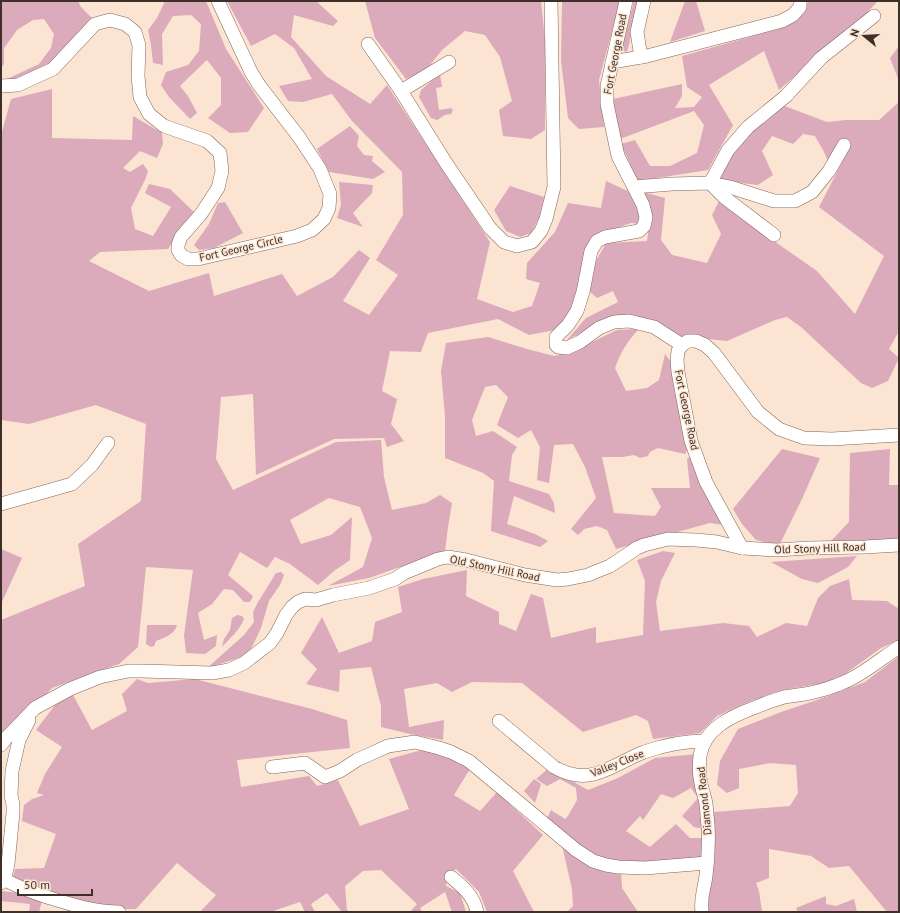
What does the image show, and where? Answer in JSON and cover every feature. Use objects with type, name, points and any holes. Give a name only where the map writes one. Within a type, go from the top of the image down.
[{"type":"street","name":"Fort George Circle","points":[[1,86],[18,85],[53,68],[95,24],[110,20],[125,24],[135,32],[139,45],[138,76],[140,97],[149,114],[164,126],[207,141],[220,153],[222,171],[218,188],[181,238],[178,245],[178,250],[181,255],[188,259],[198,259],[297,236],[312,230],[324,220],[329,208],[330,194],[320,170],[299,137],[259,85],[251,72],[218,1]]},
{"type":"street","points":[[368,44],[401,91],[490,228],[504,242],[517,246],[532,242],[541,231],[546,219],[554,187],[551,1]]},
{"type":"street","name":"Fort George Road","points":[[626,1],[607,86],[607,104],[618,156],[643,205],[646,217],[644,226],[639,231],[605,237],[597,241],[591,251],[583,292],[577,311],[568,325],[556,337],[556,345],[558,347],[567,348],[580,342],[599,328],[614,322],[629,321],[654,327],[682,345],[678,351],[678,372],[691,441],[706,482],[742,548]]},
{"type":"street","points":[[641,57],[637,32],[644,1]]},
{"type":"street","points":[[612,62],[641,57],[782,21],[793,15],[800,7],[800,1]]},
{"type":"street","points":[[710,183],[728,150],[748,127],[786,96],[822,58],[874,16]]},
{"type":"street","points":[[401,91],[449,62]]},
{"type":"street","points":[[634,187],[710,183],[730,187],[774,202],[795,201],[812,192],[828,171],[844,145]]},
{"type":"street","points":[[710,183],[724,197],[774,235]]},
{"type":"street","points":[[682,345],[688,341],[696,341],[714,353],[758,412],[779,429],[804,438],[832,439],[899,435]]},
{"type":"street","points":[[1,504],[72,484],[92,466],[108,443]]},
{"type":"street","name":"Old Stony Hill Road","points":[[1,745],[35,708],[70,689],[91,680],[128,671],[212,673],[229,670],[244,663],[270,643],[286,615],[298,602],[305,599],[316,600],[369,588],[395,579],[404,573],[438,559],[448,557],[466,560],[525,575],[557,580],[588,575],[610,566],[637,548],[668,539],[717,542],[742,548],[777,550],[899,545]]},
{"type":"street","name":"Diamond Road","points":[[702,912],[701,896],[707,863],[708,826],[706,803],[699,771],[700,756],[705,741],[713,730],[738,714],[763,704],[784,697],[811,693],[839,685],[870,667],[899,647]]},
{"type":"street","points":[[35,708],[19,740],[12,771],[11,795],[13,813],[8,864],[2,881],[90,910],[119,912]]},
{"type":"street","name":"Valley Close","points":[[500,721],[554,767],[563,773],[572,775],[584,776],[602,772],[632,757],[664,745],[705,741]]},
{"type":"street","points":[[272,767],[304,763],[325,778],[340,771],[357,760],[388,746],[415,742],[451,752],[469,761],[576,850],[593,861],[618,867],[644,868],[707,863]]},
{"type":"street","points":[[451,877],[469,894],[474,901],[477,912]]},
{"type":"shaded area","points":[[1,1],[78,1],[81,7],[92,18],[80,33],[45,68],[13,81],[7,79],[39,64],[51,48],[54,34],[44,19],[33,20],[17,30],[4,48],[4,64],[1,68]]},
{"type":"shaded area","points":[[165,1],[206,1],[226,49],[264,108],[248,132],[230,133],[208,118],[221,105],[221,78],[207,60],[180,86],[188,96],[197,113],[190,119],[169,97],[161,85],[166,72],[188,65],[199,51],[201,24],[191,15],[173,16],[162,34],[163,65],[153,63],[148,30],[157,18]]},
{"type":"shaded area","points":[[227,1],[316,1],[338,21],[333,26],[294,15],[291,37],[326,76],[370,104],[387,85],[490,242],[477,299],[513,312],[532,306],[540,283],[526,279],[527,263],[555,232],[568,203],[601,208],[606,181],[632,193],[642,214],[642,224],[631,223],[609,231],[594,239],[570,316],[555,330],[529,335],[498,319],[428,333],[421,352],[390,351],[382,391],[397,399],[391,424],[404,441],[387,447],[384,438],[334,439],[256,475],[253,394],[221,397],[216,459],[233,490],[336,442],[381,440],[384,477],[392,510],[426,503],[440,495],[452,503],[445,551],[369,578],[328,586],[363,567],[372,538],[360,507],[329,498],[290,520],[301,544],[331,535],[352,517],[350,560],[318,585],[290,564],[275,557],[267,568],[240,552],[228,575],[253,596],[250,602],[244,602],[233,590],[224,589],[212,604],[198,613],[204,640],[217,635],[216,646],[205,654],[186,653],[184,635],[193,570],[146,567],[138,647],[119,664],[52,688],[1,743],[1,620],[85,586],[78,544],[141,501],[146,424],[96,405],[29,424],[1,420],[1,132],[11,99],[52,89],[52,138],[132,140],[133,116],[162,133],[163,144],[157,158],[140,151],[123,168],[130,172],[143,164],[148,171],[131,208],[135,229],[153,236],[171,207],[145,193],[149,184],[170,189],[194,212],[168,249],[100,252],[89,261],[149,291],[209,273],[214,296],[282,274],[297,296],[333,277],[359,250],[370,258],[343,301],[369,315],[398,275],[376,260],[403,215],[402,172],[352,121],[332,94],[303,102],[288,101],[279,86],[312,79],[294,48],[275,34],[251,46]]},
{"type":"shaded area","points":[[365,1],[541,1],[545,40],[545,130],[531,139],[503,136],[499,110],[512,101],[500,57],[485,35],[465,31],[442,50],[427,69],[406,79],[375,38]]},
{"type":"shaded area","points":[[562,1],[620,1],[599,80],[604,127],[579,129],[568,118],[561,61]]},
{"type":"shaded area","points":[[634,1],[640,1],[627,52],[621,50]]},
{"type":"shaded area","points":[[685,1],[696,1],[705,31],[670,42]]},
{"type":"shaded area","points":[[808,1],[878,1],[861,19],[779,90],[764,51],[709,85],[733,125],[708,170],[638,181],[621,144],[635,140],[650,166],[670,166],[697,153],[704,125],[694,111],[620,139],[613,99],[682,84],[682,96],[675,108],[694,107],[702,97],[687,87],[682,56],[782,28],[805,11]]},
{"type":"shaded area","points":[[899,46],[899,81],[890,58]]},
{"type":"shaded area","points":[[440,74],[442,87],[436,88],[439,110],[451,108],[453,110],[451,114],[445,115],[437,120],[431,118],[419,97],[421,90]]},
{"type":"shaded area","points":[[899,102],[899,331],[889,349],[899,358],[888,381],[872,388],[861,383],[801,327],[787,317],[775,320],[727,341],[680,336],[657,321],[609,317],[566,341],[586,318],[618,302],[613,291],[597,298],[589,291],[596,261],[606,243],[647,241],[651,210],[643,192],[665,198],[661,240],[672,255],[707,263],[721,234],[712,215],[720,199],[771,239],[817,271],[855,314],[884,256],[819,207],[849,149],[829,163],[815,136],[803,134],[793,144],[772,136],[762,151],[773,175],[758,185],[720,180],[728,160],[751,129],[782,105],[827,122],[846,120],[879,120]]},
{"type":"shaded area","points":[[350,126],[359,136],[357,146],[364,155],[373,156],[372,161],[385,172],[373,179],[329,172],[317,149]]},
{"type":"shaded area","points":[[339,182],[373,185],[372,193],[353,213],[363,227],[337,218],[341,205]]},
{"type":"shaded area","points":[[510,186],[544,197],[539,218],[531,233],[520,237],[506,231],[494,210]]},
{"type":"shaded area","points":[[225,202],[243,233],[214,248],[199,250],[194,245],[209,224],[218,203]]},
{"type":"shaded area","points":[[639,329],[625,347],[615,368],[626,391],[647,388],[659,380],[665,354],[672,363],[689,446],[685,454],[658,448],[650,452],[648,456],[640,458],[634,455],[623,457],[602,457],[614,513],[655,516],[661,507],[651,488],[690,488],[687,459],[692,456],[724,525],[710,523],[616,549],[607,530],[597,526],[584,529],[578,535],[571,529],[596,498],[585,467],[573,444],[554,445],[549,483],[537,480],[540,447],[531,430],[518,438],[497,425],[508,397],[496,385],[485,387],[472,420],[476,436],[493,431],[517,447],[512,455],[509,481],[549,494],[554,503],[555,513],[514,496],[507,524],[535,534],[548,541],[540,547],[491,531],[494,481],[483,473],[445,458],[445,416],[441,371],[446,343],[488,337],[554,356],[573,351],[617,330]]},
{"type":"shaded area","points":[[782,449],[820,458],[779,546],[756,540],[742,524],[733,509]]},
{"type":"shaded area","points":[[890,449],[889,485],[899,485],[899,539],[830,542],[849,522],[850,453]]},
{"type":"shaded area","points":[[1,549],[22,558],[1,604]]},
{"type":"shaded area","points":[[663,551],[675,553],[661,581],[656,602],[660,631],[723,623],[749,626],[757,637],[786,623],[807,626],[818,598],[830,586],[849,579],[852,600],[887,601],[899,609],[899,640],[881,648],[845,674],[824,683],[783,690],[753,700],[717,716],[700,733],[653,739],[648,721],[636,715],[583,732],[522,683],[472,682],[452,692],[437,683],[404,689],[409,727],[444,720],[443,740],[381,727],[381,706],[371,667],[340,670],[339,692],[306,684],[317,669],[301,653],[322,617],[339,653],[372,641],[375,622],[402,612],[398,587],[423,579],[467,570],[466,596],[499,612],[499,624],[516,631],[531,594],[543,598],[551,638],[596,627],[596,643],[643,635],[645,581],[637,560]]},
{"type":"shaded area","points":[[857,556],[848,567],[818,583],[802,579],[771,562]]},
{"type":"shaded area","points":[[281,572],[284,575],[280,585],[269,601],[261,628],[252,647],[245,656],[207,668],[244,635],[254,622],[253,612],[258,602],[276,573]]},
{"type":"shaded area","points":[[237,615],[242,616],[244,619],[237,631],[222,647],[224,639],[230,630],[232,618]]},
{"type":"shaded area","points":[[147,625],[177,625],[172,633],[156,641],[154,646],[151,647],[146,644]]},
{"type":"shaded area","points":[[899,656],[899,912],[887,912],[849,866],[829,868],[811,856],[769,849],[769,878],[756,883],[759,891],[762,912],[709,912],[706,895],[713,860],[714,812],[790,806],[798,793],[796,765],[770,763],[739,769],[739,788],[727,793],[717,785],[720,761],[738,729],[865,682]]},
{"type":"shaded area","points":[[137,679],[148,683],[195,679],[312,709],[347,720],[350,748],[237,760],[241,787],[309,776],[317,786],[338,780],[360,826],[409,809],[389,759],[429,748],[457,758],[470,769],[454,795],[480,811],[497,792],[543,835],[513,871],[534,912],[487,912],[479,892],[456,869],[448,874],[446,886],[460,893],[466,912],[452,912],[445,892],[420,908],[422,912],[410,912],[417,904],[381,870],[363,871],[345,886],[347,910],[349,912],[342,912],[327,893],[311,904],[315,912],[305,912],[300,902],[270,912],[200,912],[216,895],[177,863],[136,909],[109,909],[12,881],[15,869],[44,868],[56,834],[22,821],[24,805],[32,799],[44,795],[37,793],[45,774],[62,747],[36,730],[55,705],[73,695],[92,730],[127,711],[122,694]]},
{"type":"shaded area","points":[[696,754],[703,829],[694,827],[682,816],[698,798],[691,788],[673,798],[661,794],[643,820],[640,816],[626,831],[650,847],[676,824],[690,838],[704,838],[702,858],[646,863],[605,861],[588,853],[546,821],[551,810],[565,819],[577,800],[576,788],[560,779],[547,786],[536,779],[549,768],[588,790],[618,778],[655,758]]},
{"type":"shaded area","points":[[534,779],[541,784],[535,803],[524,791]]},
{"type":"shaded area","points":[[561,841],[621,872],[622,888],[638,912],[567,912],[573,906],[572,889]]},
{"type":"shaded area","points":[[1,891],[27,894],[42,901],[39,912],[29,912],[30,904],[1,901]]},
{"type":"shaded area","points":[[826,896],[826,904],[836,906],[854,899],[857,912],[798,912],[796,908]]}]
